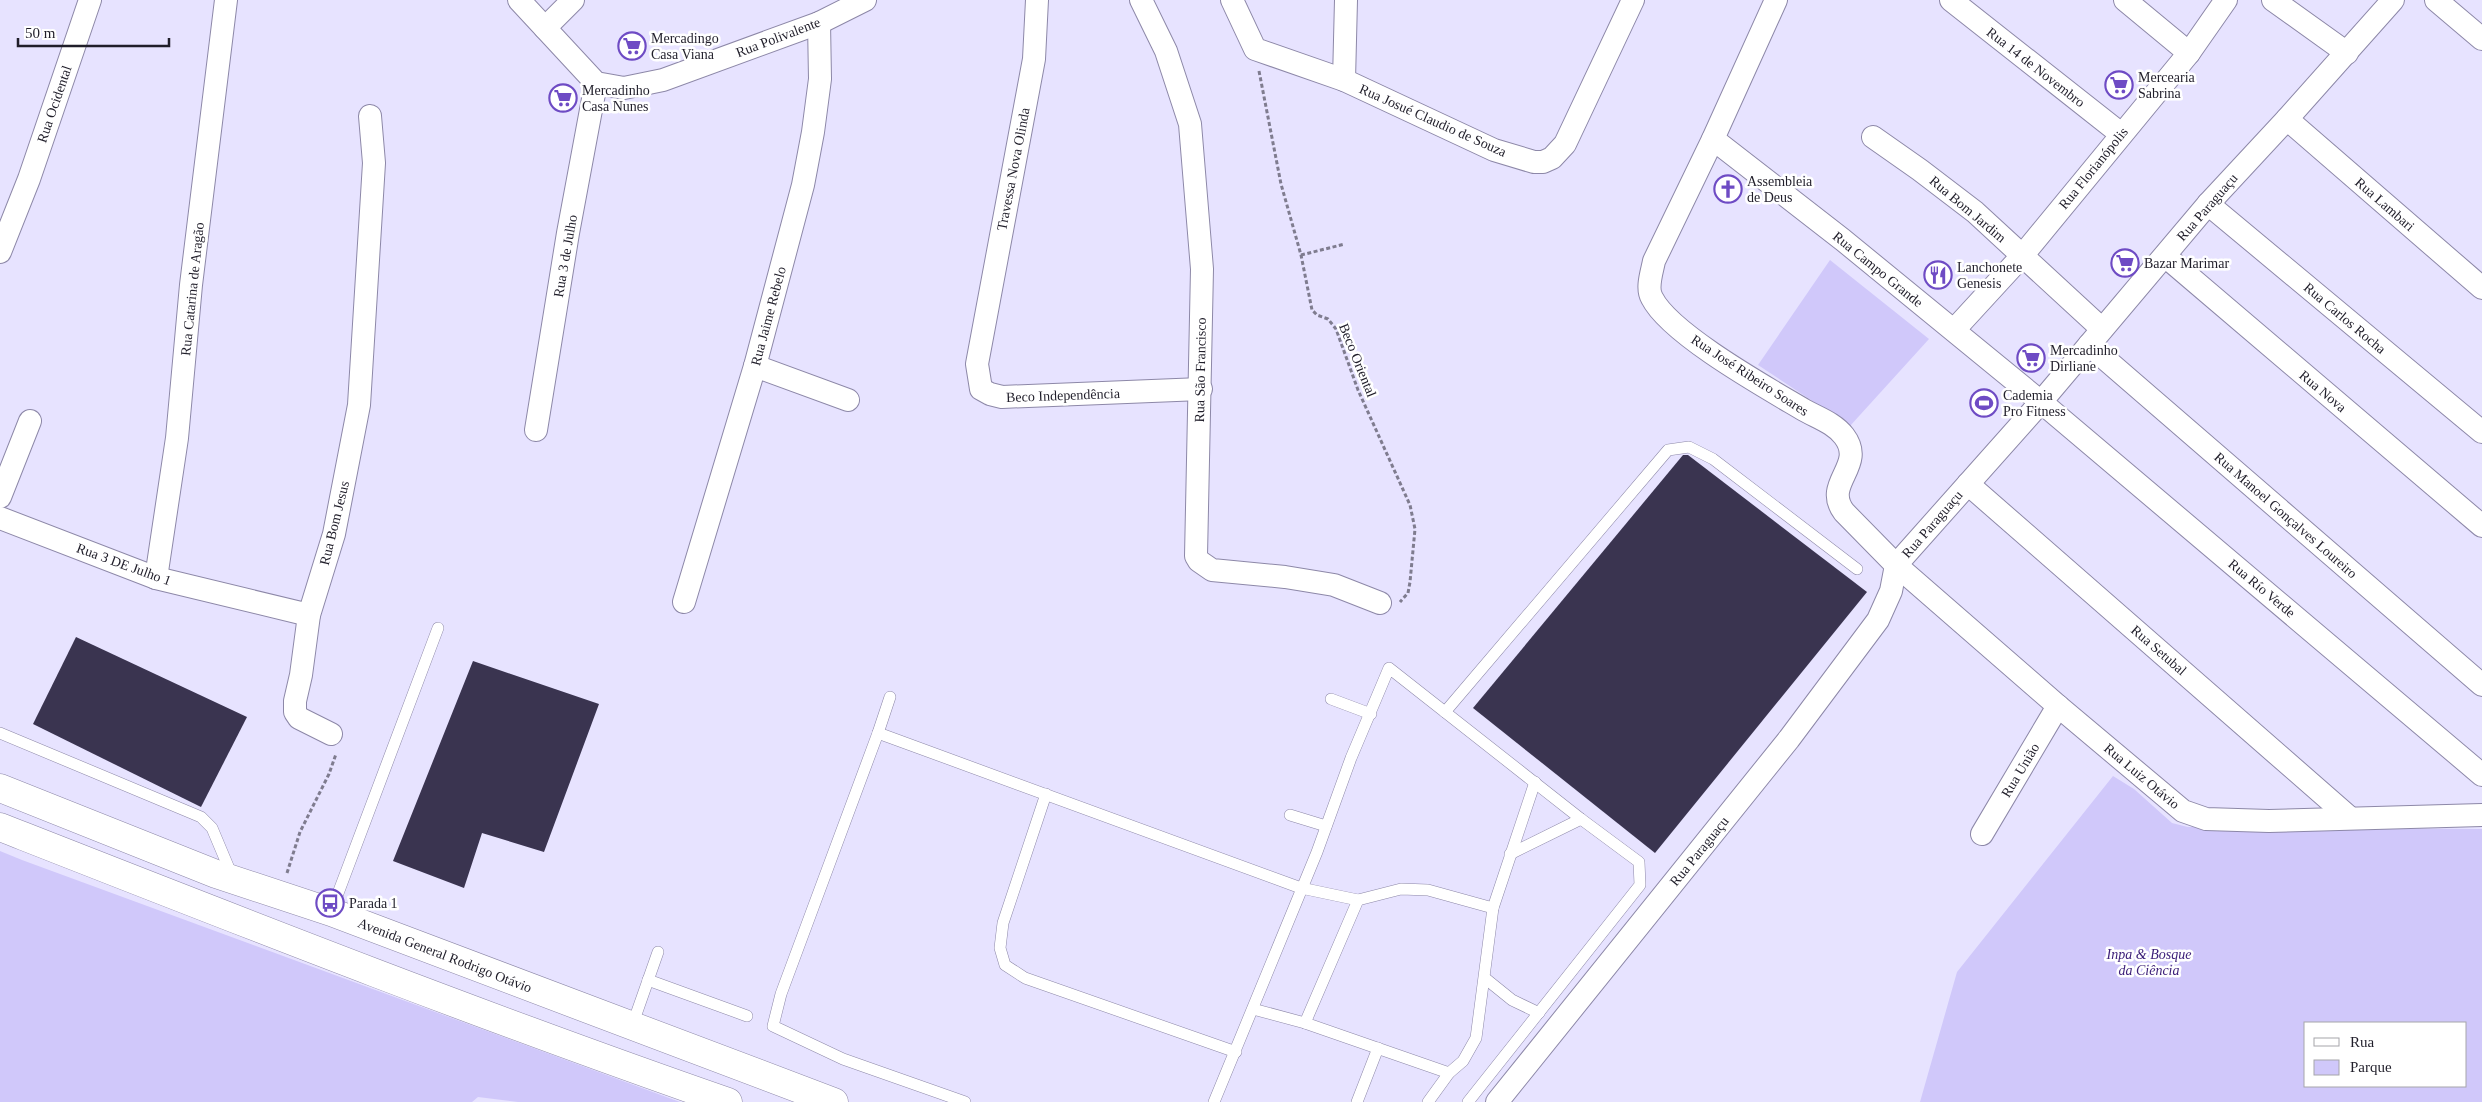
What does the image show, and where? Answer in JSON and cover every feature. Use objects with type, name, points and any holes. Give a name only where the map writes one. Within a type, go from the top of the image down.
[{"type":"main road","name":"Avenida General Rodrigo Otávio","points":[[0,788],[234,879],[331,912],[834,1102]]},
{"type":"main road","points":[[0,827],[256,929],[590,1054],[728,1102]]},
{"type":"street","name":"Rua Ocidental","points":[[0,252],[29,179],[90,0]]},
{"type":"street","name":"Rua Catarina de Aragão","points":[[156,578],[176,438],[191,285],[226,0]]},
{"type":"street","points":[[519,0],[596,83]]},
{"type":"street","points":[[545,28],[573,0]]},
{"type":"street","name":"Rua Polivalente","points":[[596,83],[624,88],[663,80],[819,23],[865,0]]},
{"type":"street","name":"Travessa Nova Olinda","points":[[982,336],[1034,59],[1036,0]]},
{"type":"street","name":"Rua São Francisco","points":[[1141,0],[1173,69],[1190,124],[1202,269],[1201,389],[1196,485],[1196,556],[1199,561],[1212,570],[1285,577],[1334,585],[1380,603]]},
{"type":"street","points":[[1232,0],[1255,49]]},
{"type":"street","points":[[1344,80],[1346,0]]},
{"type":"street","name":"Rua Josué Claudio de Souza","points":[[1255,49],[1344,80],[1494,150],[1534,162],[1543,162],[1552,158],[1565,144],[1633,0]]},
{"type":"street","name":"Rua José Ribeiro Soares","points":[[1776,0],[1654,261],[1650,282],[1651,297],[1662,311],[1691,338],[1839,430],[1851,446],[1852,458],[1838,488],[1838,505],[1896,565]]},
{"type":"street","name":"Rua 14 de Novembro","points":[[1951,0],[2121,134]]},
{"type":"street","points":[[2125,0],[2189,52]]},
{"type":"street","name":"Rua Florianópolis","points":[[1954,330],[2022,256],[2189,52],[2226,0]]},
{"type":"street","points":[[2273,0],[2347,53]]},
{"type":"street","name":"Rua Paraguaçu","points":[[1497,1102],[1795,731],[1878,620],[1891,591],[1896,565],[2041,402],[2208,204],[2347,53],[2392,0]]},
{"type":"street","points":[[2436,0],[2482,39]]},
{"type":"street","name":"Rua Jaime Rebelo","points":[[684,602],[755,366],[803,185],[814,132],[820,80],[819,23]]},
{"type":"street","name":"Rua 3 de Julho","points":[[536,430],[596,83]]},
{"type":"street","name":"Rua Bom Jesus","points":[[331,734],[299,718],[295,712],[309,615],[334,534],[359,405],[374,163],[370,116]]},
{"type":"street","name":"Rua Lambari","points":[[2287,119],[2482,288]]},
{"type":"street","name":"Rua Bom Jardim","points":[[1873,137],[1975,212],[2022,256],[2096,337]]},
{"type":"street","name":"Rua Campo Grande","points":[[1713,138],[1954,330],[2041,402]]},
{"type":"street","name":"Rua Carlos Rocha","points":[[2208,204],[2482,432]]},
{"type":"street","name":"Rua Nova","points":[[2164,256],[2482,526]]},
{"type":"street","name":"Beco Independência","points":[[982,336],[977,364],[978,381],[981,390],[1002,397],[1201,389]]},
{"type":"street","name":"Rua Manoel Gonçalves Loureiro","points":[[2096,337],[2482,685]]},
{"type":"street","points":[[755,366],[848,400]]},
{"type":"street","name":"Rua Río Verde","points":[[2041,402],[2482,775]]},
{"type":"street","points":[[0,497],[30,421]]},
{"type":"street","name":"Rua Setubal","points":[[1968,484],[2349,817]]},
{"type":"street","name":"Rua 3 DE Julho 1","points":[[0,518],[156,578],[309,615]]},
{"type":"street","name":"Rua Luiz Otávio","points":[[1896,565],[2058,706],[2183,811],[2206,819],[2269,821],[2349,817],[2482,815]]},
{"type":"street","name":"Rua União","points":[[1982,834],[2058,706]]},
{"type":"lane","points":[[1445,712],[1668,450],[1689,447],[1713,459],[1857,569]]},
{"type":"lane","points":[[331,912],[438,628]]},
{"type":"lane","points":[[1214,1102],[1236,1052],[1389,668],[1639,862],[1640,885],[1468,1102]]},
{"type":"lane","points":[[890,697],[781,994],[773,1026],[843,1059],[966,1102]]},
{"type":"lane","points":[[1331,699],[1371,714]]},
{"type":"lane","points":[[0,733],[201,817],[212,828],[221,845],[234,879]]},
{"type":"lane","points":[[878,733],[1301,888],[1358,900],[1401,889],[1428,890],[1493,908]]},
{"type":"lane","points":[[1428,1102],[1449,1074],[1464,1061],[1476,1038],[1486,979],[1493,908],[1535,782]]},
{"type":"lane","points":[[1046,794],[1003,924],[1000,948],[1005,964],[1025,978],[1236,1052]]},
{"type":"lane","points":[[1290,815],[1326,826]]},
{"type":"lane","points":[[1510,854],[1582,819]]},
{"type":"lane","points":[[1305,1023],[1358,900]]},
{"type":"lane","points":[[632,1026],[658,952]]},
{"type":"lane","points":[[1486,979],[1512,1000],[1539,1014]]},
{"type":"lane","points":[[648,980],[747,1016]]},
{"type":"lane","points":[[1253,1009],[1305,1023],[1449,1074]]},
{"type":"lane","points":[[1357,1102],[1378,1048]]},
{"type":"path","name":"Beco Oriental","points":[[1255,49],[1280,184],[1301,255],[1312,310],[1317,315],[1328,319],[1336,329],[1358,390],[1410,505],[1416,529],[1408,593],[1397,605],[1380,603]]},
{"type":"path","points":[[1301,255],[1345,244]]},
{"type":"path","points":[[280,895],[300,832],[334,761],[336,744],[331,734]]},
{"type":"green space","points":[[1830,260],[1929,339],[1850,426],[1758,365]]},
{"type":"green space","name":"Inpa & Bosque da Ciência","points":[[2113,776],[2134,789],[2172,823],[2188,827],[2482,829],[2482,1102],[1920,1102],[1957,972]]},
{"type":"green space","points":[[0,851],[680,1102],[518,1102],[478,1097],[472,1102],[0,1102]]},
{"type":"building","points":[[1683,455],[1688,455],[1867,592],[1655,853],[1473,708]]},
{"type":"building","points":[[76,637],[247,717],[201,807],[33,724]]},
{"type":"building","points":[[473,661],[599,704],[544,852],[482,833],[464,888],[393,861]]},
{"type":"place","name":"Mercadingo Casa Viana","points":[[632,46]]},
{"type":"place","name":"Mercearia Sabrina","points":[[2119,85]]},
{"type":"place","name":"Mercadinho Casa Nunes","points":[[563,98]]},
{"type":"place","name":"Assembleia de Deus","points":[[1728,189]]},
{"type":"place","name":"Bazar Marimar","points":[[2125,263]]},
{"type":"place","name":"Lanchonete Genesis","points":[[1938,275]]},
{"type":"place","name":"Mercadinho Dirliane","points":[[2031,358]]},
{"type":"place","name":"Cademia Pro Fitness","points":[[1984,403]]},
{"type":"place","name":"Parada 1","points":[[330,903]]}]
